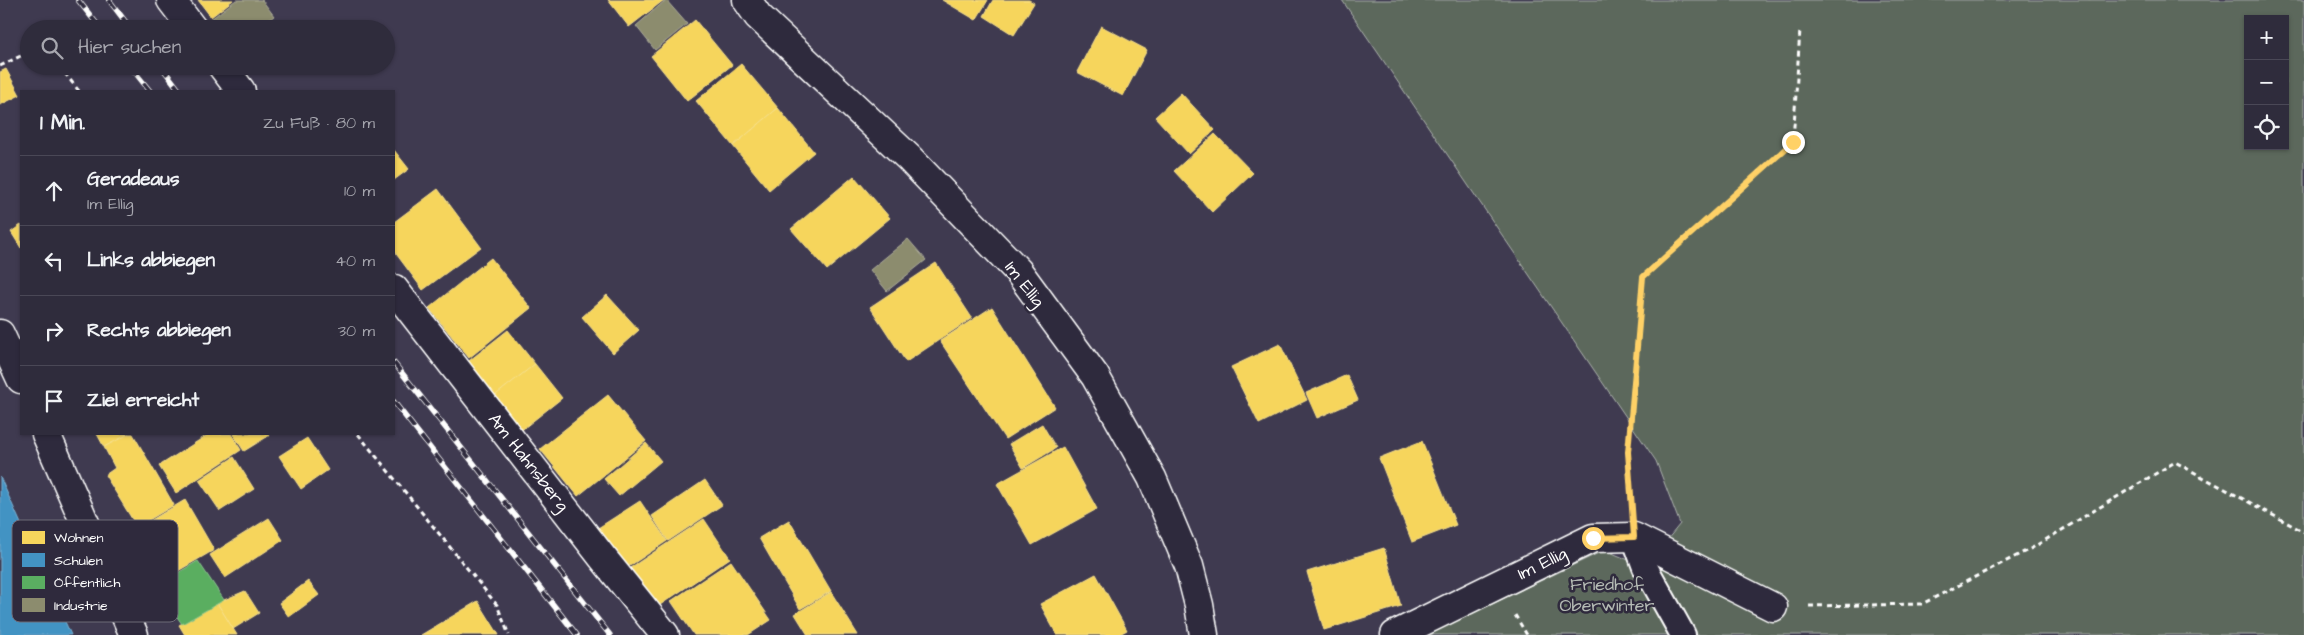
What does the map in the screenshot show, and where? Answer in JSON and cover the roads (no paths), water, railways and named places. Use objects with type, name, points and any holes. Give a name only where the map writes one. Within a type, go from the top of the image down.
[{"type":"street","points":[[171,0],[186,20]]},
{"type":"street","name":"Im Ellig","points":[[747,0],[758,16],[909,158],[1018,271],[1095,376],[1152,478],[1189,566],[1200,605],[1204,635]]},
{"type":"street","points":[[229,75],[240,90]]},
{"type":"street","name":"Am Hahnsberg","points":[[395,290],[665,635]]},
{"type":"street","points":[[3,347],[20,377]]},
{"type":"street","points":[[46,435],[84,520]]},
{"type":"street","name":"Im Ellig","points":[[1395,635],[1593,538],[1634,537],[1773,607]]},
{"type":"street","points":[[128,622],[134,635]]},
{"type":"lane","points":[[1634,537],[1645,567],[1683,635]]},
{"type":"railway","points":[[78,0],[94,20]]},
{"type":"railway","points":[[109,0],[124,20]]},
{"type":"railway","points":[[137,75],[149,90]]},
{"type":"railway","points":[[168,75],[179,90]]},
{"type":"railway","points":[[395,364],[610,635]]},
{"type":"railway","points":[[395,403],[577,635]]},
{"type":"park label","name":"Friedhof Oberwinter","points":[[1607,594]]}]
